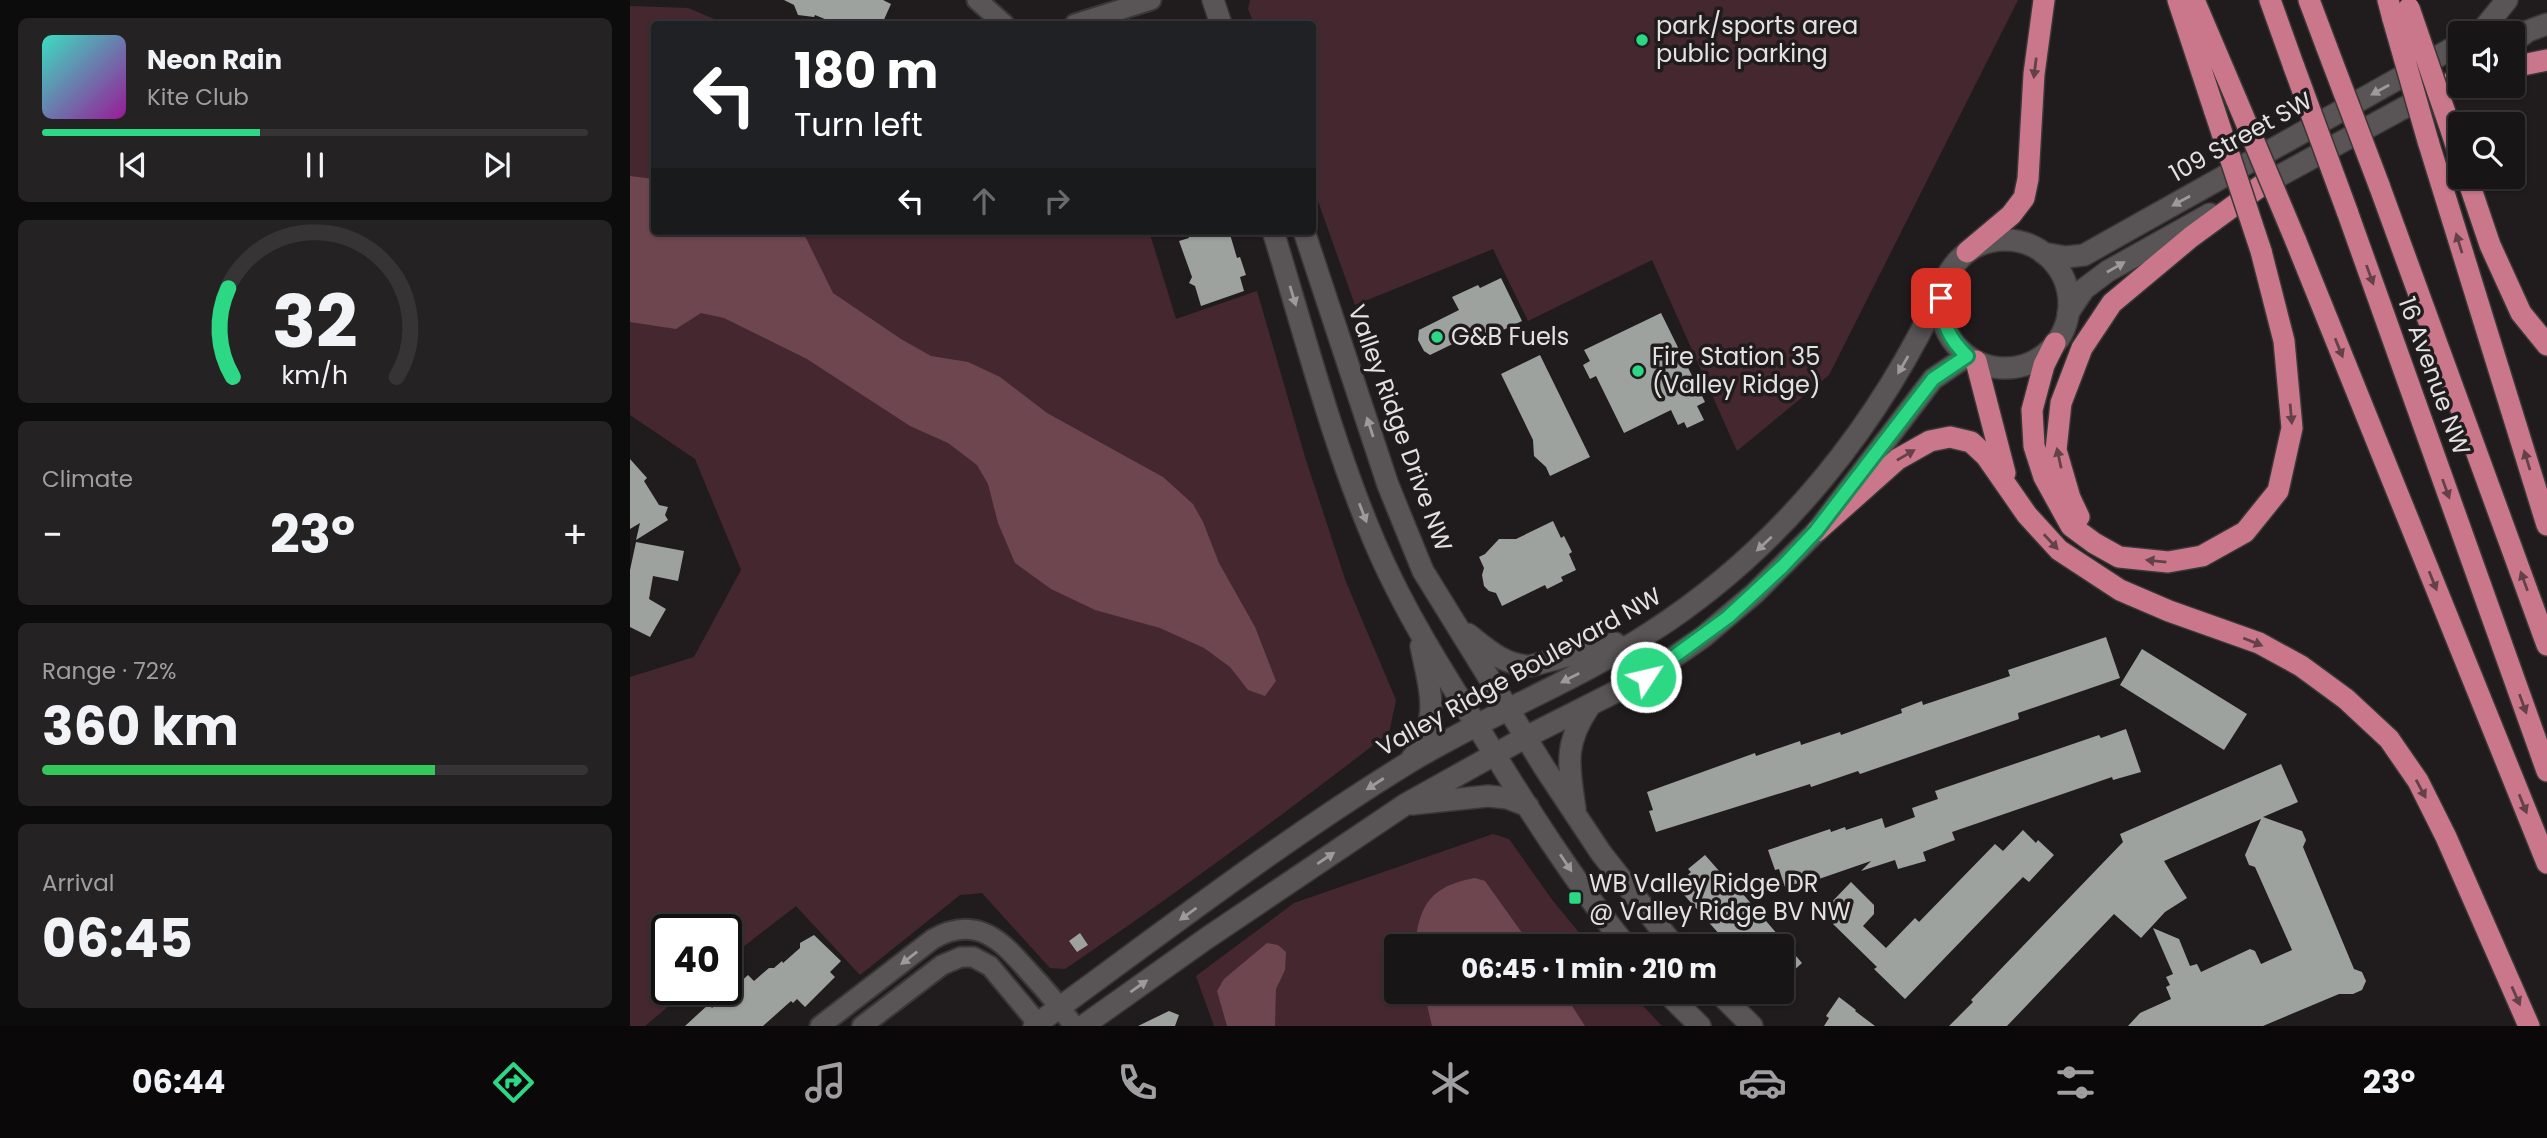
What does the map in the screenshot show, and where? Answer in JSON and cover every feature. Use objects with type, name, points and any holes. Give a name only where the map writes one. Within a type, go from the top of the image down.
[{"type":"highway","points":[[1967,252],[2011,215],[2024,198],[2028,179],[2034,74],[2044,0]]},
{"type":"highway","points":[[2055,344],[2044,365],[2032,410],[2034,446],[2044,477],[2071,526],[2119,557],[2168,562],[2202,556],[2245,532],[2278,491],[2292,428],[2284,341],[2260,251],[2178,0]]},
{"type":"highway","points":[[2194,0],[2295,239],[2547,863]]},
{"type":"highway","name":"16 Avenue NW","points":[[2270,0],[2547,771]]},
{"type":"highway","name":"16 Avenue NW","points":[[2309,0],[2547,645]]},
{"type":"highway","points":[[2399,7],[2448,123]]},
{"type":"highway","points":[[2399,7],[2428,141],[2547,525]]},
{"type":"highway","points":[[2525,65],[2547,60]]},
{"type":"highway","points":[[2094,543],[2070,499],[2056,450],[2061,403],[2082,348],[2112,303],[2191,237],[2262,185]]},
{"type":"highway","points":[[2471,189],[2490,245],[2521,313],[2547,345]]},
{"type":"highway","points":[[1972,359],[2009,489]]},
{"type":"highway","points":[[1816,531],[1898,459],[1930,441],[1950,437],[1970,442],[1986,456],[2027,515],[2059,550],[2120,590],[2169,611],[2259,643],[2301,666],[2346,699],[2389,739],[2418,780],[2529,1026]]},
{"type":"street","points":[[977,0],[1000,21]]},
{"type":"street","points":[[1085,21],[1152,0]]},
{"type":"street","points":[[1213,0],[1220,21]]},
{"type":"street","points":[[2490,21],[2507,0]]},
{"type":"street","points":[[2525,33],[2547,24]]},
{"type":"street","name":"109 Street SW","points":[[2043,253],[2066,257],[2084,255],[2448,51]]},
{"type":"street","points":[[2068,313],[2064,280],[2055,265],[2043,253],[2029,245],[2005,240],[1981,244],[1967,252],[1954,265],[1944,282],[1941,298],[1942,315],[1955,345],[1972,359],[1990,366],[2019,367],[2039,358],[2055,344],[2068,313],[2084,289],[2108,271],[2448,85]]},
{"type":"street","points":[[1274,235],[1356,496],[1386,569],[1418,630],[1476,725],[1597,910],[1616,934]]},
{"type":"street","name":"Valley Ridge Drive NW","points":[[1305,235],[1404,527],[1423,571],[1575,814],[1608,862],[1665,934]]},
{"type":"street","name":"Valley Ridge Boulevard NW","points":[[1037,1025],[1306,829],[1409,762],[1590,668],[1651,632],[1734,572],[1788,521],[1851,444],[1885,396],[1923,331],[1944,282]]},
{"type":"street","points":[[1083,1026],[1207,938],[1406,804],[1526,737],[1646,677],[1703,637],[1755,593],[1816,531],[1933,379],[1972,359]]},
{"type":"street","points":[[1455,624],[1498,658],[1516,665],[1530,666],[1651,632]]},
{"type":"street","points":[[1409,762],[1429,731],[1432,711],[1418,630]]},
{"type":"street","points":[[1575,814],[1570,746],[1576,726],[1589,707]]},
{"type":"street","points":[[1406,804],[1488,796],[1507,798],[1528,807]]},
{"type":"street","points":[[968,957],[969,929]]},
{"type":"street","points":[[820,1026],[933,939],[947,932],[969,929],[989,934],[1006,945],[1074,1026]]},
{"type":"street","points":[[862,1026],[951,959],[968,957],[983,961],[989,966],[1037,1025]]},
{"type":"street","points":[[1678,1004],[1700,1026]]},
{"type":"street","points":[[1730,1004],[1752,1026]]},
{"type":"shaded area","points":[[1250,0],[2018,0],[1829,375],[1737,451],[1652,260],[1528,321],[1493,249],[1355,305],[1316,195],[1316,21],[1253,21],[1248,9]]},
{"type":"shaded area","points":[[630,6],[688,8],[719,21],[651,21],[651,235],[1150,235],[1176,319],[1257,291],[1305,457],[1346,582],[1396,700],[1389,733],[1229,854],[1065,969],[1050,968],[982,893],[960,895],[860,975],[796,906],[742,948],[742,914],[651,914],[651,1005],[670,1005],[645,1026],[630,1026],[630,677],[694,657],[741,570],[695,459],[630,415]]},
{"type":"shaded area","points":[[630,176],[651,179],[651,235],[803,235],[833,293],[931,356],[968,362],[1000,377],[1047,413],[1163,477],[1193,504],[1219,563],[1255,627],[1276,681],[1265,696],[1248,690],[1230,667],[1204,648],[1160,628],[1095,610],[1051,589],[1015,563],[998,523],[988,484],[977,465],[948,443],[910,426],[807,359],[724,318],[701,313],[676,329],[630,322]]},
{"type":"shaded area","points":[[1493,834],[1509,839],[1580,934],[1384,934],[1384,1004],[1641,1004],[1662,1026],[1214,1026],[1196,976],[1294,903]]},
{"type":"shaded area","points":[[1475,878],[1485,881],[1523,934],[1417,934],[1424,908],[1430,899],[1460,881]]},
{"type":"shaded area","points":[[1267,943],[1278,945],[1286,952],[1285,970],[1276,989],[1275,1026],[1227,1026],[1217,991],[1224,979]]},
{"type":"shaded area","points":[[1427,1004],[1571,1004],[1585,1026],[1432,1026]]},
{"type":"building","points":[[784,0],[883,0],[891,4],[883,21],[830,21],[815,15],[798,15],[794,5]]},
{"type":"building","points":[[1188,235],[1230,235],[1237,258],[1240,257],[1246,275],[1240,277],[1244,291],[1201,306],[1195,286],[1189,283],[1192,277],[1179,241],[1189,238]]},
{"type":"building","points":[[1501,278],[1522,321],[1501,331],[1503,336],[1477,348],[1471,335],[1430,355],[1424,351],[1418,340],[1419,330],[1459,310],[1452,297]]},
{"type":"building","name":"Fire Station 35 (Valley Ridge)","points":[[1661,313],[1705,402],[1697,406],[1704,420],[1687,428],[1684,422],[1678,425],[1671,410],[1624,433],[1596,376],[1590,379],[1583,365],[1590,361],[1584,350]]},
{"type":"building","points":[[1540,355],[1590,457],[1550,476],[1546,467],[1534,456],[1533,440],[1501,374]]},
{"type":"building","points":[[630,459],[647,478],[644,481],[659,505],[668,507],[665,515],[668,520],[636,540],[640,523],[630,529]]},
{"type":"building","points":[[1553,521],[1572,552],[1569,554],[1576,570],[1561,577],[1563,581],[1547,589],[1545,585],[1502,606],[1496,593],[1484,586],[1484,568],[1479,557],[1499,539],[1516,539]]},
{"type":"building","points":[[636,542],[684,551],[678,581],[653,576],[649,599],[666,609],[650,637],[630,627],[630,570]]},
{"type":"building","points":[[2106,637],[2120,678],[2018,713],[2019,719],[1860,774],[1858,771],[1811,787],[1810,784],[1656,832],[1649,811],[1653,810],[1647,792],[1755,753],[1756,756],[1800,741],[1801,745],[1840,732],[1841,735],[1902,713],[1901,709],[1922,701],[1923,705],[2010,676],[2008,670]]},
{"type":"building","points":[[2142,649],[2247,714],[2224,750],[2120,685]]},
{"type":"building","points":[[2126,729],[2141,772],[2113,780],[2112,777],[1952,832],[1955,840],[1923,852],[1926,861],[1898,869],[1895,860],[1861,871],[1871,861],[1816,880],[1815,878],[1785,887],[1779,869],[1775,870],[1768,850],[1830,829],[1831,832],[1845,827],[1846,830],[1882,818],[1885,828],[1915,817],[1912,808],[1938,799],[1935,791],[2099,735],[2101,738]]},
{"type":"building","points":[[2281,764],[2298,802],[2263,817],[2302,831],[2306,840],[2303,847],[2354,969],[2362,972],[2366,981],[2362,990],[2353,994],[2339,994],[2263,1026],[2128,1026],[2140,1013],[2171,999],[2166,987],[2170,985],[2166,977],[2173,974],[2153,928],[2179,939],[2190,966],[2197,964],[2201,972],[2250,949],[2255,951],[2261,964],[2292,950],[2255,867],[2249,865],[2245,855],[2261,819],[2164,861],[2187,898],[2165,912],[2141,938],[2114,914],[2007,1026],[1949,1026],[2123,842],[2120,834]]},
{"type":"building","points":[[2023,830],[2054,855],[2029,882],[2023,877],[1905,999],[1833,924],[1836,920],[1825,909],[1851,882],[1874,905],[1874,914],[1863,926],[1886,948],[1915,918],[1919,922],[1995,844],[2003,851]]},
{"type":"building","points":[[1705,855],[1728,881],[1730,879],[1777,934],[1719,934],[1676,886],[1691,872],[1688,869]]},
{"type":"building","points":[[1080,933],[1088,945],[1077,952],[1069,941]]},
{"type":"building","points":[[814,935],[841,961],[830,972],[835,977],[805,1007],[797,999],[793,1003],[791,1001],[763,1026],[685,1026],[708,1005],[712,1008],[715,1005],[742,1005],[742,980],[748,975],[754,981],[769,968],[774,968],[782,961],[783,963],[800,948],[800,943]]},
{"type":"building","points":[[1794,954],[1802,963],[1794,970]]},
{"type":"building","points":[[1839,997],[1875,1026],[1824,1026],[1829,1018],[1826,1016]]},
{"type":"building","points":[[1169,1011],[1179,1015],[1175,1026],[1138,1026]]},
{"type":"place","name":"park/sports area public parking","points":[[1642,40]]},
{"type":"place","name":"G&B Fuels","points":[[1437,337]]},
{"type":"place","name":"Fire Station 35 (Valley Ridge)","points":[[1638,371]]},
{"type":"place","name":"WB Valley Ridge DR @ Valley Ridge BV NW","points":[[1575,898]]},
{"type":"route","points":[[1646,677],[1728,617],[1783,566],[1816,531],[1933,379],[1967,356],[1955,345],[1947,330],[1942,315],[1941,298]]}]
